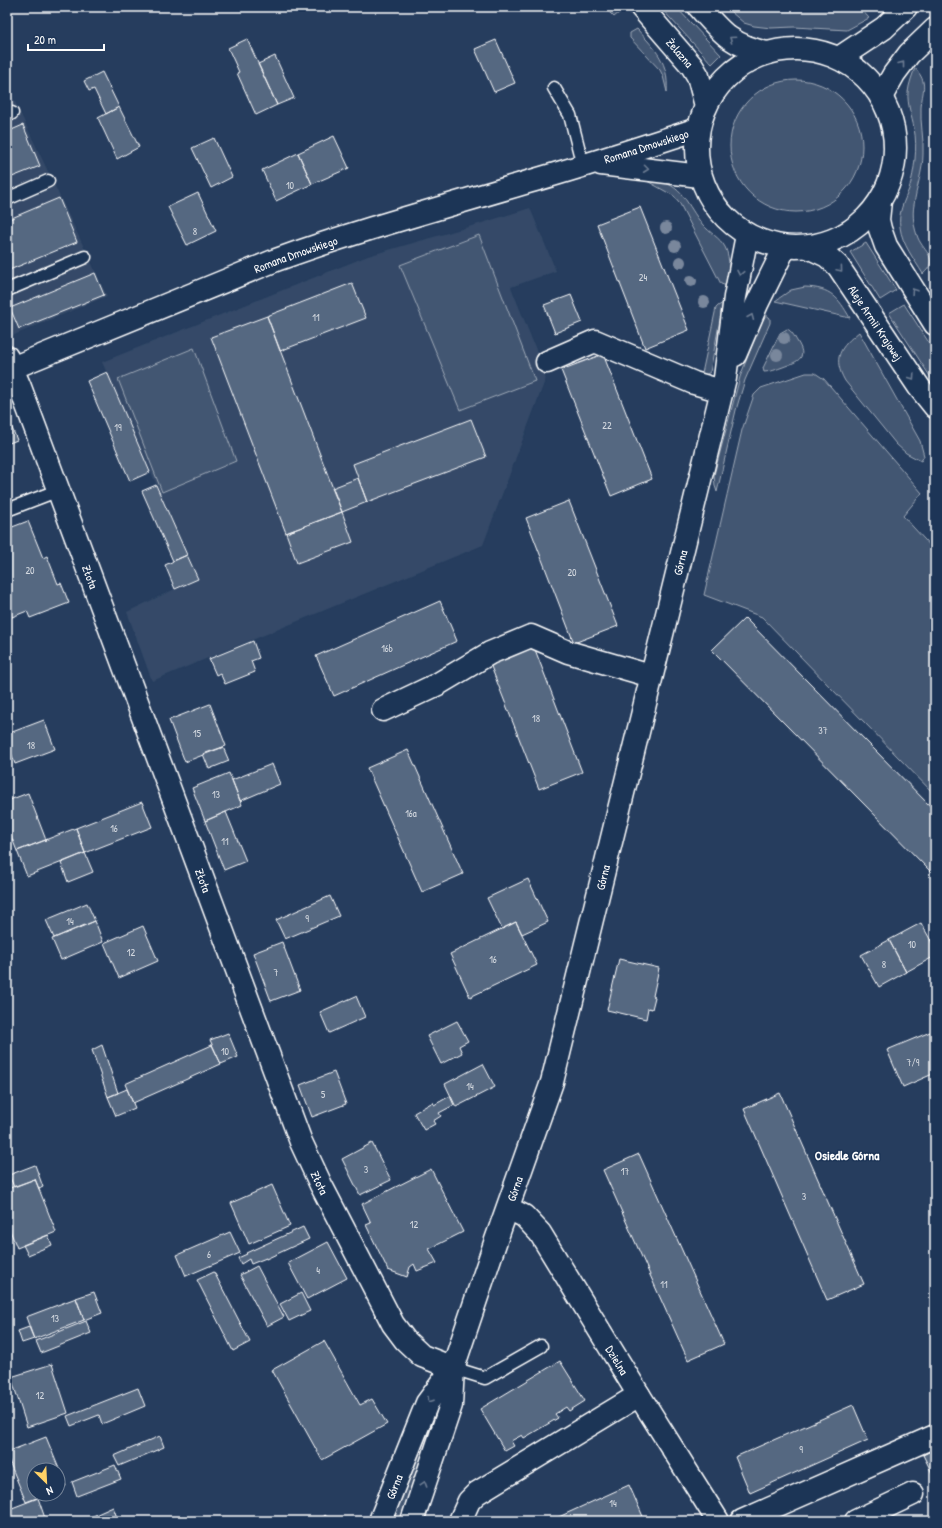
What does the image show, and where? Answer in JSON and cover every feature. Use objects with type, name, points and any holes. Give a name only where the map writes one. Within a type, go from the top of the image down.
[{"type":"street","name":"Żelazna","points":[[641,7],[692,66],[698,76],[706,106]]},
{"type":"street","points":[[699,7],[730,39],[744,46],[767,53]]},
{"type":"street","points":[[838,58],[884,28],[906,7]]},
{"type":"street","points":[[881,97],[894,74],[909,54],[935,29]]},
{"type":"street","points":[[782,50],[811,50],[838,58],[855,68],[870,81],[881,97],[889,113],[894,131],[895,149],[893,167],[888,184],[880,201],[867,218],[849,232],[830,241],[808,247],[785,247],[760,241],[747,235],[723,216],[713,204],[705,190],[700,176],[696,152],[698,128],[706,106],[721,83],[737,69],[767,53],[782,50]]},
{"type":"street","name":"Romana Dmowskiego","points":[[9,365],[310,248],[468,199],[588,164],[698,128]]},
{"type":"street","name":"Romana Dmowskiego","points":[[588,164],[700,176]]},
{"type":"street","points":[[880,201],[878,220],[886,246],[935,324]]},
{"type":"street","name":"Górna","points":[[380,1521],[427,1403],[452,1368],[552,1082],[723,384],[735,297],[747,235]]},
{"type":"street","name":"Górna","points":[[723,384],[757,304],[785,247]]},
{"type":"street","name":"Aleje Armii Krajowej","points":[[808,247],[827,256],[838,266],[919,387],[935,407]]},
{"type":"street","points":[[547,362],[595,341],[694,383],[723,384]]},
{"type":"street","name":"Złota","points":[[9,365],[20,387],[301,1142],[321,1185],[393,1324],[405,1340],[422,1356],[452,1368]]},
{"type":"street","points":[[383,710],[438,684],[490,653],[531,636],[568,652],[651,676]]},
{"type":"street","name":"Dzielna","points":[[508,1208],[524,1216],[540,1233],[715,1519]]},
{"type":"street","name":"Górna","points":[[412,1521],[451,1405],[452,1368]]},
{"type":"street","points":[[460,1521],[469,1501],[478,1493],[639,1395]]},
{"type":"street","points":[[745,1520],[935,1436]]},
{"type":"street","points":[[856,1521],[913,1494]]},
{"type":"lane","points":[[554,88],[570,115],[588,164]]},
{"type":"lane","points":[[7,199],[48,181]]},
{"type":"lane","points":[[7,290],[85,257]]},
{"type":"lane","points":[[7,510],[58,490]]},
{"type":"lane","points":[[452,1368],[485,1378],[541,1346]]},
{"type":"shaded area","points":[[604,7],[616,7],[620,12],[614,17]]},
{"type":"shaded area","points":[[660,7],[676,7],[721,55],[712,64]]},
{"type":"shaded area","points":[[725,7],[859,7],[869,18],[847,30],[794,27],[771,28],[744,23]]},
{"type":"shaded area","points":[[637,29],[660,57],[666,72],[667,92],[660,70],[630,38],[630,33]]},
{"type":"shaded area","points":[[915,68],[922,78],[924,87],[921,114],[923,160],[913,209],[914,226],[918,238],[930,260],[928,269],[923,274],[903,239],[900,227],[902,207],[911,182],[915,159],[915,136],[909,106],[908,92]]},
{"type":"shaded area","points":[[796,80],[809,81],[821,85],[833,91],[843,99],[851,109],[857,121],[861,133],[861,159],[857,171],[851,183],[843,193],[833,201],[821,207],[809,211],[796,212],[783,211],[771,207],[759,201],[749,193],[741,183],[735,171],[731,159],[730,146],[731,133],[735,121],[741,109],[749,99],[759,91],[771,85],[783,81]]},
{"type":"shaded area","points":[[7,85],[107,296],[7,338]]},
{"type":"shaded area","points":[[653,180],[663,182],[672,186],[678,191],[703,225],[723,244],[729,261],[727,286],[721,284],[679,202],[674,196],[647,181]]},
{"type":"shaded area","points":[[530,208],[556,271],[511,287],[545,372],[544,383],[483,545],[152,681],[127,612],[198,578],[102,362],[368,256]]},
{"type":"shaded area","points":[[479,235],[535,381],[460,410],[400,265]]},
{"type":"shaded area","points":[[866,243],[896,290],[880,300],[850,252]]},
{"type":"shaded area","points":[[805,287],[821,289],[833,295],[842,304],[850,318],[775,301],[791,290]]},
{"type":"shaded area","points":[[723,303],[710,372],[701,378],[716,308]]},
{"type":"shaded area","points":[[904,304],[935,352],[935,384],[889,313]]},
{"type":"shaded area","points":[[764,313],[770,318],[770,323],[745,380],[736,410],[717,492],[714,475],[740,377]]},
{"type":"shaded area","points":[[787,329],[793,334],[802,351],[802,355],[797,361],[789,365],[764,372],[763,368],[780,333]]},
{"type":"shaded area","points":[[859,332],[920,441],[924,456],[921,461],[906,453],[896,444],[845,381],[841,373],[839,366],[840,354],[852,337]]},
{"type":"shaded area","points":[[194,348],[236,461],[162,492],[118,379]]},
{"type":"shaded area","points":[[806,373],[815,373],[824,379],[922,493],[903,516],[935,551],[935,795],[762,617],[704,595],[742,430],[754,395],[761,388]]},
{"type":"shaded area","points":[[442,1400],[404,1521],[389,1521],[435,1403]]},
{"type":"building","points":[[247,39],[277,105],[256,115],[237,73],[239,72],[228,48]]},
{"type":"building","points":[[496,40],[515,83],[494,92],[475,49]]},
{"type":"building","points":[[275,56],[294,98],[277,105],[258,64]]},
{"type":"building","points":[[102,72],[119,107],[106,114],[94,89],[89,91],[84,81]]},
{"type":"building","points":[[119,107],[139,147],[117,159],[98,118]]},
{"type":"building","points":[[23,125],[40,166],[7,179],[7,132]]},
{"type":"building","points":[[334,136],[349,168],[312,184],[298,153]]},
{"type":"building","points":[[214,138],[232,177],[211,188],[192,148]]},
{"type":"building","points":[[298,153],[312,184],[276,201],[262,170]]},
{"type":"building","points":[[198,193],[216,231],[187,245],[168,207]]},
{"type":"building","points":[[59,198],[77,242],[7,271],[7,220]]},
{"type":"building","points":[[640,207],[689,330],[645,348],[597,224]]},
{"type":"building","points":[[95,273],[104,295],[19,329],[10,308]]},
{"type":"building","points":[[352,283],[366,318],[280,351],[267,316]]},
{"type":"building","points":[[571,295],[582,322],[555,333],[544,305]]},
{"type":"building","points":[[267,316],[342,512],[286,533],[211,337]]},
{"type":"building","points":[[603,354],[652,479],[611,496],[561,370]]},
{"type":"building","points":[[107,372],[150,472],[130,481],[87,381]]},
{"type":"building","points":[[7,416],[17,440],[7,444]]},
{"type":"building","points":[[471,419],[486,457],[367,502],[353,464]]},
{"type":"building","points":[[358,478],[367,502],[342,512],[332,488]]},
{"type":"building","points":[[156,485],[187,555],[173,561],[142,491]]},
{"type":"building","points":[[569,501],[618,626],[574,643],[526,518]]},
{"type":"building","points":[[342,512],[353,542],[297,563],[286,533]]},
{"type":"building","points":[[28,521],[43,558],[47,556],[58,584],[61,583],[69,603],[30,618],[27,611],[7,619],[7,529]]},
{"type":"building","points":[[187,555],[198,579],[175,589],[165,565]]},
{"type":"building","points":[[440,601],[457,641],[334,696],[316,656]]},
{"type":"building","points":[[745,618],[935,811],[935,876],[712,650]]},
{"type":"building","points":[[253,641],[259,658],[251,661],[255,672],[225,684],[220,673],[216,675],[209,659]]},
{"type":"building","points":[[534,647],[582,772],[539,789],[490,664]]},
{"type":"building","points":[[210,704],[226,746],[185,762],[169,720]]},
{"type":"building","points":[[44,720],[55,749],[15,764],[7,741],[7,734]]},
{"type":"building","points":[[223,747],[229,761],[209,769],[203,754]]},
{"type":"building","points":[[408,750],[463,874],[422,892],[367,768]]},
{"type":"building","points":[[272,764],[280,784],[240,801],[232,780]]},
{"type":"building","points":[[229,773],[242,805],[205,821],[192,788]]},
{"type":"building","points":[[28,793],[46,840],[17,851],[7,826],[7,801]]},
{"type":"building","points":[[142,802],[152,827],[85,853],[76,828]]},
{"type":"building","points":[[226,812],[246,861],[224,870],[205,821]]},
{"type":"building","points":[[76,828],[85,853],[27,876],[17,851]]},
{"type":"building","points":[[85,853],[93,872],[68,882],[61,863]]},
{"type":"building","points":[[528,879],[548,922],[522,934],[516,922],[502,929],[487,898]]},
{"type":"building","points":[[330,896],[339,916],[285,939],[276,920]]},
{"type":"building","points":[[87,903],[95,921],[54,938],[46,920]]},
{"type":"building","points":[[95,921],[103,942],[61,960],[52,939]]},
{"type":"building","points":[[516,922],[537,965],[470,997],[450,954]]},
{"type":"building","points":[[921,923],[935,948],[935,956],[906,972],[889,940]]},
{"type":"building","points":[[143,926],[158,961],[119,978],[104,943]]},
{"type":"building","points":[[889,940],[906,972],[879,987],[861,955]]},
{"type":"building","points":[[282,942],[300,990],[271,1001],[253,953]]},
{"type":"building","points":[[619,959],[659,968],[653,996],[655,997],[652,1009],[648,1008],[646,1019],[607,1010]]},
{"type":"building","points":[[356,996],[365,1017],[329,1033],[320,1012]]},
{"type":"building","points":[[457,1021],[468,1041],[459,1046],[462,1053],[441,1064],[427,1036]]},
{"type":"building","points":[[935,1030],[935,1073],[903,1087],[887,1050]]},
{"type":"building","points":[[228,1033],[238,1057],[221,1064],[210,1040]]},
{"type":"building","points":[[102,1045],[118,1093],[108,1097],[92,1050]]},
{"type":"building","points":[[212,1045],[221,1064],[133,1103],[125,1084]]},
{"type":"building","points":[[483,1064],[495,1087],[456,1107],[445,1084]]},
{"type":"building","points":[[334,1072],[346,1104],[312,1117],[300,1085]]},
{"type":"building","points":[[127,1089],[135,1108],[116,1116],[108,1097]]},
{"type":"building","points":[[780,1093],[864,1284],[827,1300],[744,1109]]},
{"type":"building","points":[[450,1096],[454,1105],[439,1113],[441,1116],[433,1121],[435,1124],[424,1130],[414,1113],[433,1102],[434,1105]]},
{"type":"building","points":[[372,1143],[391,1180],[360,1195],[342,1159]]},
{"type":"building","points":[[639,1154],[724,1344],[688,1360],[603,1170]]},
{"type":"building","points":[[35,1165],[43,1187],[39,1189],[35,1179],[14,1187],[9,1175]]},
{"type":"building","points":[[431,1169],[463,1232],[429,1249],[437,1263],[417,1271],[414,1264],[410,1267],[407,1277],[388,1270],[366,1225],[371,1223],[362,1204]]},
{"type":"building","points":[[35,1179],[56,1232],[17,1248],[7,1223],[7,1189]]},
{"type":"building","points":[[272,1185],[290,1226],[249,1244],[231,1203]]},
{"type":"building","points":[[303,1227],[309,1239],[266,1259],[251,1264],[249,1259],[241,1264],[238,1258],[247,1254],[246,1253]]},
{"type":"building","points":[[230,1232],[240,1253],[186,1276],[177,1255]]},
{"type":"building","points":[[48,1235],[52,1245],[28,1255],[23,1245]]},
{"type":"building","points":[[328,1242],[347,1278],[307,1299],[288,1263]]},
{"type":"building","points":[[257,1266],[284,1317],[267,1326],[240,1275]]},
{"type":"building","points":[[214,1272],[250,1342],[233,1351],[197,1280]]},
{"type":"building","points":[[94,1292],[102,1313],[84,1320],[76,1298]]},
{"type":"building","points":[[301,1293],[310,1311],[289,1321],[280,1304]]},
{"type":"building","points":[[76,1298],[84,1320],[34,1339],[26,1317]]},
{"type":"building","points":[[86,1321],[91,1333],[41,1353],[36,1341]]},
{"type":"building","points":[[29,1327],[34,1339],[22,1343],[18,1331]]},
{"type":"building","points":[[324,1341],[360,1405],[372,1399],[387,1424],[322,1460],[272,1370]]},
{"type":"building","points":[[560,1361],[585,1401],[569,1411],[566,1407],[555,1414],[558,1418],[524,1438],[522,1435],[511,1441],[514,1446],[505,1451],[480,1409]]},
{"type":"building","points":[[52,1364],[68,1413],[27,1427],[11,1377]]},
{"type":"building","points":[[138,1388],[145,1406],[102,1424],[99,1415],[71,1426],[67,1416]]},
{"type":"building","points":[[853,1405],[868,1440],[750,1493],[735,1457]]},
{"type":"building","points":[[160,1436],[164,1447],[119,1466],[114,1456]]},
{"type":"building","points":[[46,1437],[56,1462],[26,1462],[26,1502],[7,1456],[7,1452]]},
{"type":"building","points":[[935,1449],[935,1479],[923,1455]]},
{"type":"building","points":[[115,1465],[121,1479],[77,1496],[72,1482]]},
{"type":"building","points":[[629,1485],[645,1521],[550,1521]]},
{"type":"building","points":[[28,1502],[39,1502],[46,1521],[7,1521],[7,1510]]},
{"type":"building","points":[[113,1507],[118,1520],[84,1520]]},
{"type":"building","points":[[325,1515],[332,1521],[319,1521]]},
{"type":"district","name":"Osiedle Górna","points":[[847,1155]]}]
